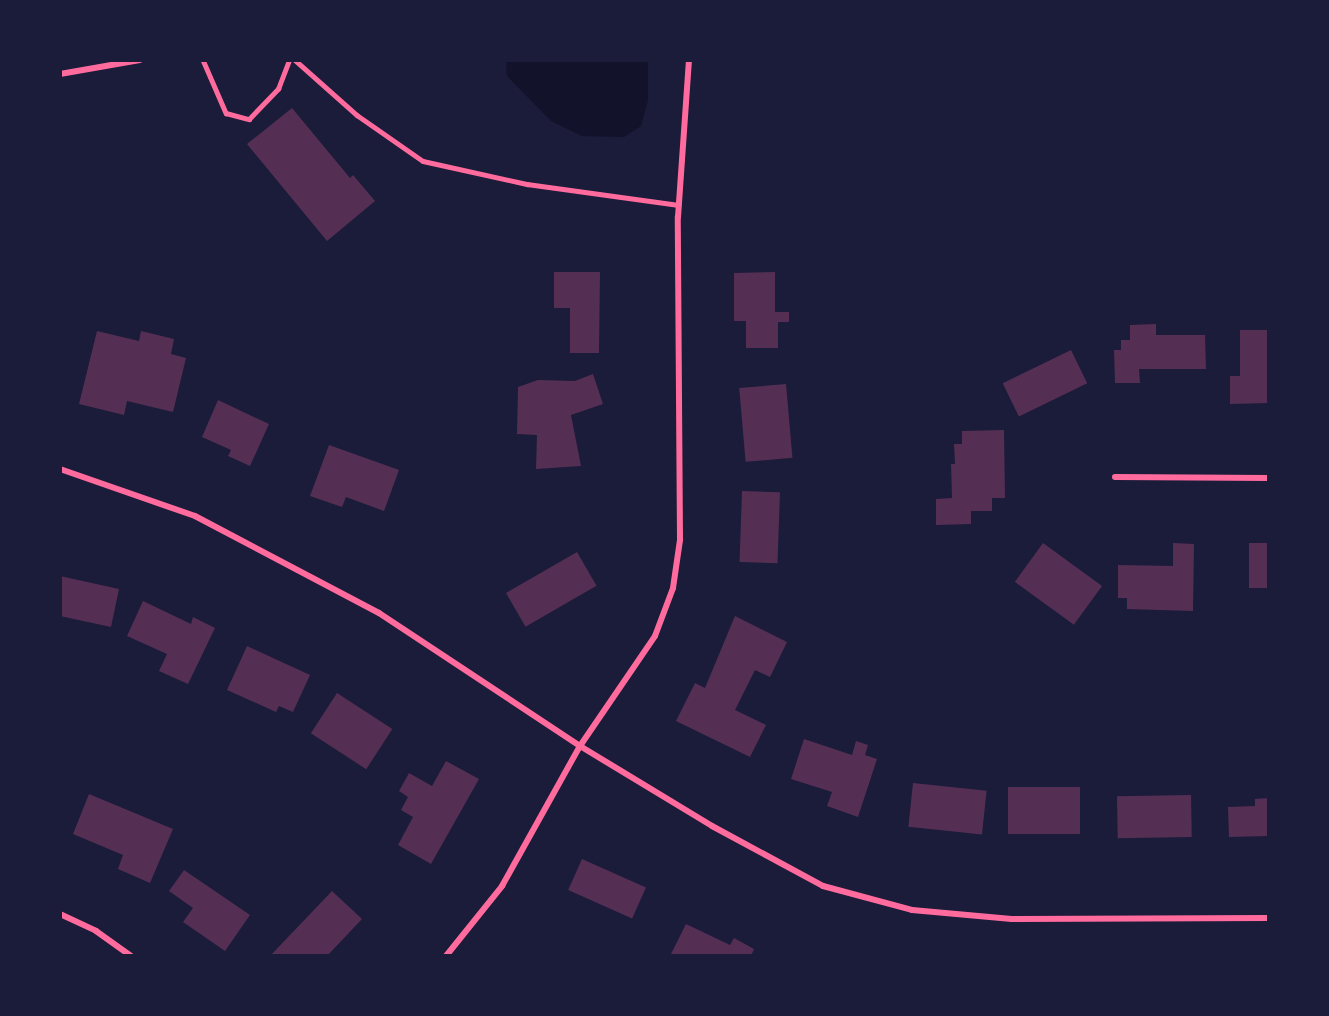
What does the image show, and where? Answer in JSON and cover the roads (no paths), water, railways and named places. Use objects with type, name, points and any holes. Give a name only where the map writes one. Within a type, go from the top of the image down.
[{"type":"street","points":[[60,74],[140,60]]},
{"type":"street","points":[[446,956],[502,886],[580,746],[655,636],[673,588],[680,540],[678,206],[688,60]]},
{"type":"street","points":[[60,469],[195,516],[379,612],[580,746],[712,826],[823,886],[912,910],[1012,919],[1269,918]]},
{"type":"street","points":[[1115,477],[1269,478]]},
{"type":"street","points":[[60,914],[96,931],[131,956]]},
{"type":"lane","points":[[203,60],[226,113],[249,118],[278,89],[289,60]]},
{"type":"lane","points":[[295,60],[357,115],[423,161],[527,184],[678,206]]}]
